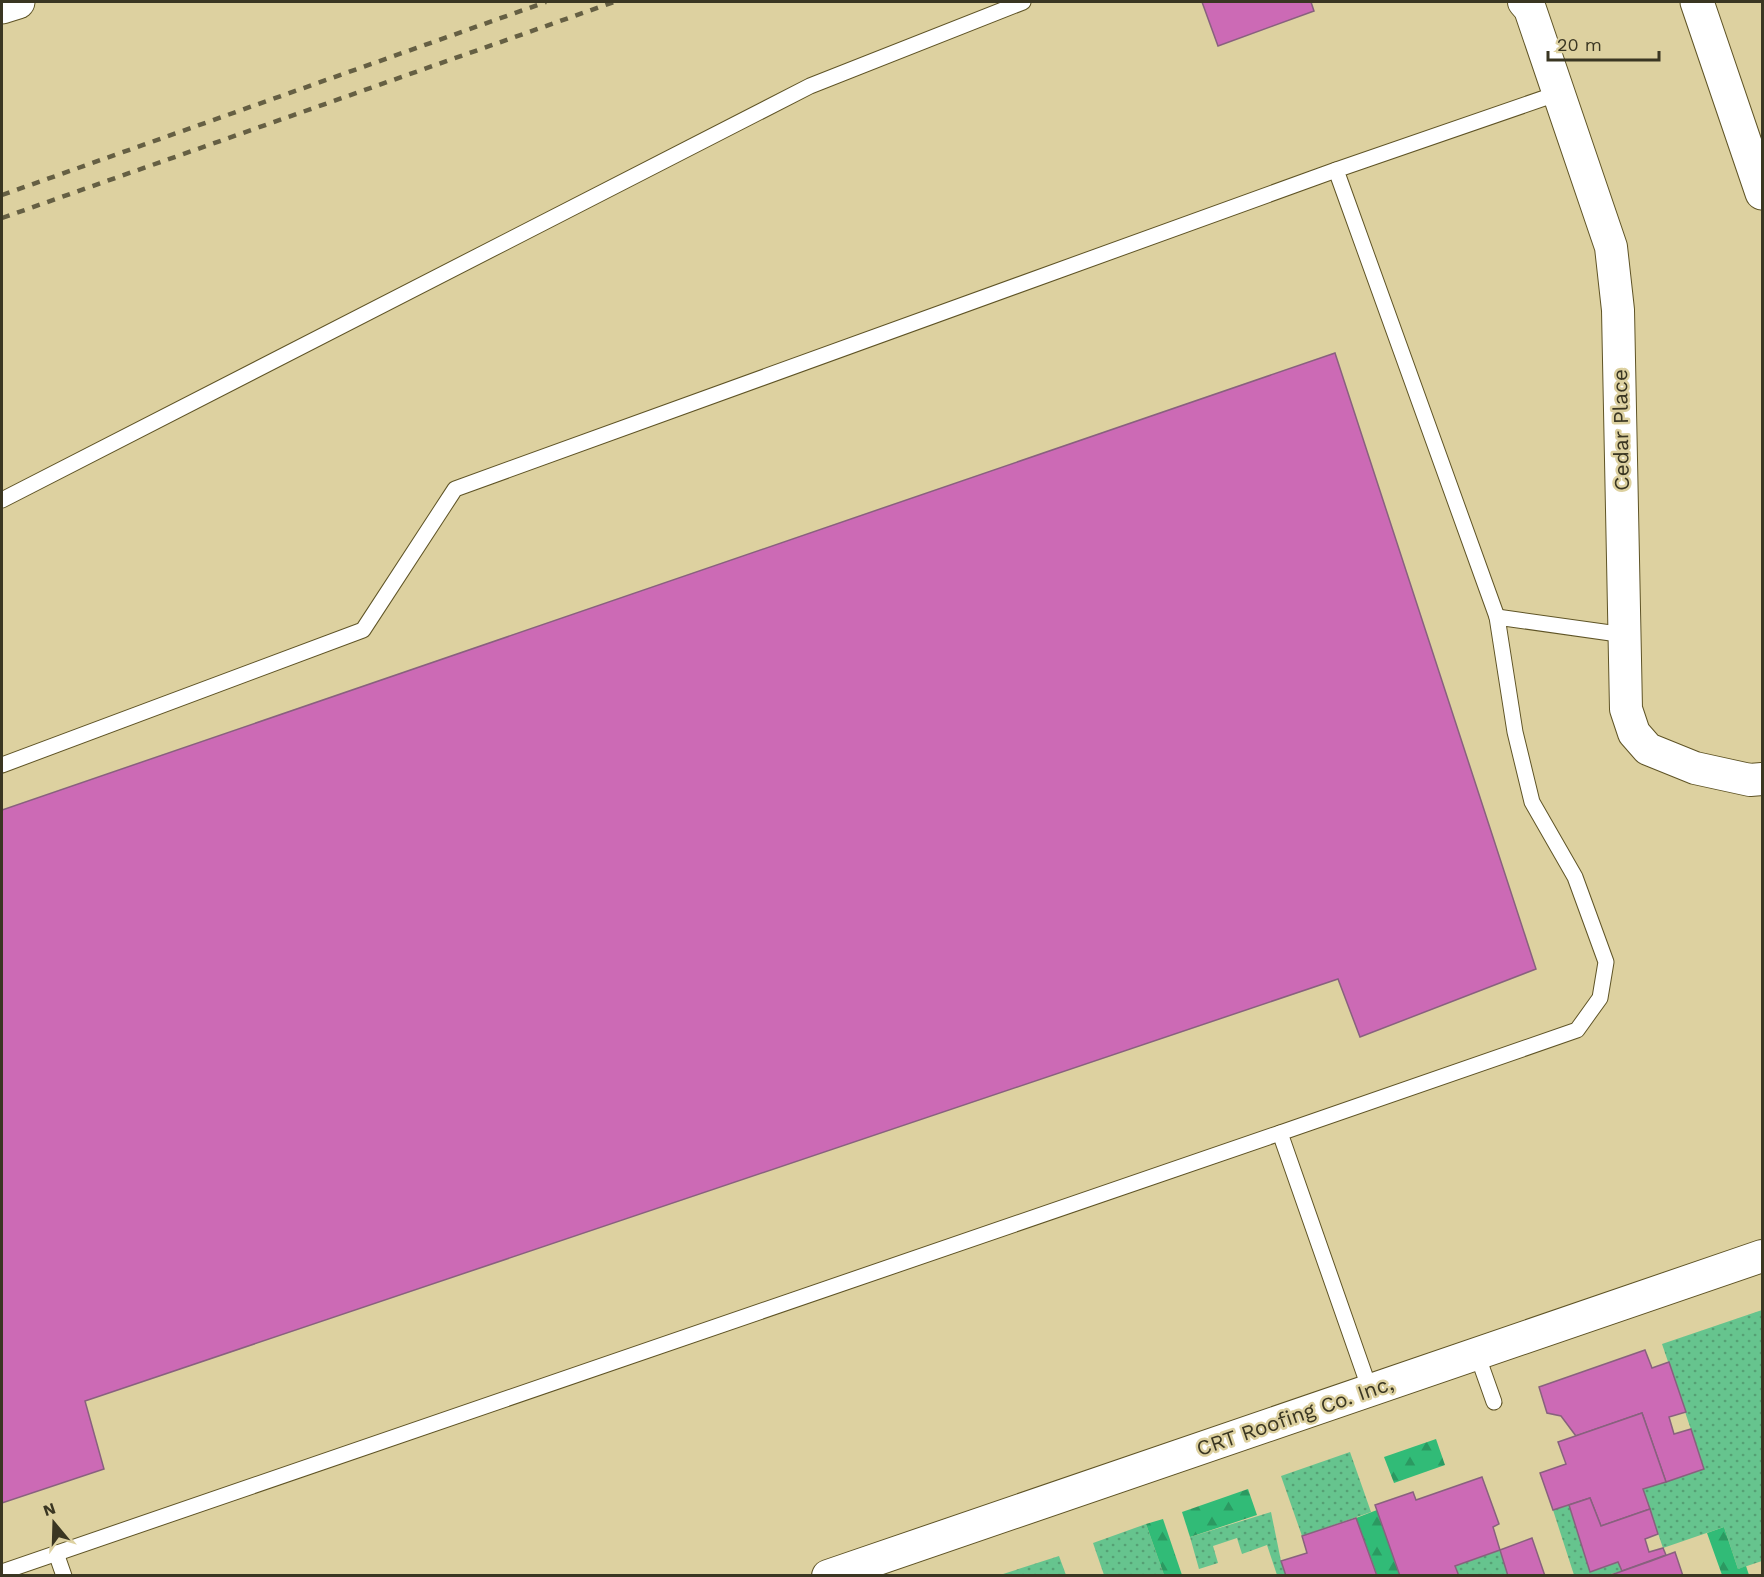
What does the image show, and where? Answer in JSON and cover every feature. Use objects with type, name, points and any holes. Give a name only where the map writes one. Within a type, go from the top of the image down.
[{"type":"main road","points":[[2,7],[18,2]]},
{"type":"main road","points":[[1697,2],[1762,193]]},
{"type":"street","name":"Cedar Place","points":[[1524,2],[1530,9],[1611,247],[1618,310],[1626,709],[1634,733],[1648,749],[1695,768],[1749,780],[1762,779]]},
{"type":"street","name":"CRT Roofing Co. Inc,","points":[[828,1575],[1762,1256]]},
{"type":"lane","points":[[2,500],[810,86],[1023,2]]},
{"type":"lane","points":[[2,765],[363,630],[455,489],[1336,170],[1559,93]]},
{"type":"lane","points":[[2,1572],[1577,1030],[1600,998],[1606,962],[1575,877],[1532,802],[1515,732],[1497,617],[1336,170]]},
{"type":"lane","points":[[1497,617],[1625,636]]},
{"type":"lane","points":[[1280,1133],[1370,1390]]},
{"type":"lane","points":[[1477,1354],[1494,1402]]},
{"type":"lane","points":[[56,1553],[64,1575]]},
{"type":"green space","points":[[1762,1310],[1762,1561],[1738,1569],[1724,1527],[1663,1548],[1643,1489],[1704,1468],[1662,1344]]},
{"type":"green space","points":[[1436,1439],[1445,1465],[1394,1483],[1384,1457]]},
{"type":"green space","points":[[1350,1452],[1371,1512],[1302,1536],[1281,1476]]},
{"type":"green space","points":[[1248,1489],[1257,1515],[1190,1537],[1182,1512]]},
{"type":"green space","points":[[1569,1505],[1590,1572],[1618,1562],[1622,1571],[1607,1575],[1574,1575],[1553,1510]]},
{"type":"green space","points":[[1377,1510],[1402,1575],[1377,1575],[1356,1518]]},
{"type":"green space","points":[[1271,1512],[1286,1575],[1277,1575],[1267,1545],[1242,1554],[1237,1538],[1213,1546],[1218,1563],[1199,1569],[1190,1537]]},
{"type":"green space","points":[[1163,1519],[1182,1575],[1164,1575],[1146,1524]]},
{"type":"green space","points":[[1146,1524],[1164,1575],[1104,1575],[1093,1543]]},
{"type":"green space","points":[[1724,1527],[1738,1569],[1746,1566],[1749,1575],[1722,1575],[1707,1533]]},
{"type":"green space","points":[[1500,1550],[1508,1575],[1459,1575],[1455,1566]]},
{"type":"green space","points":[[1059,1556],[1066,1575],[1000,1575]]},
{"type":"building","points":[[1202,2],[1311,2],[1314,11],[1218,46]]},
{"type":"building","points":[[1335,353],[1536,969],[1360,1037],[1338,979],[85,1401],[104,1469],[2,1503],[2,810]]},
{"type":"building","points":[[1645,1350],[1652,1368],[1669,1362],[1686,1412],[1669,1417],[1674,1434],[1691,1429],[1704,1469],[1666,1482],[1642,1413],[1576,1436],[1561,1416],[1547,1413],[1539,1387]]},
{"type":"building","points":[[1642,1413],[1666,1482],[1643,1489],[1650,1509],[1601,1526],[1590,1498],[1553,1510],[1540,1473],[1566,1464],[1558,1442]]},
{"type":"building","points":[[1482,1477],[1499,1524],[1493,1527],[1500,1550],[1455,1566],[1459,1576],[1400,1576],[1375,1505],[1413,1492],[1416,1500]]},
{"type":"building","points":[[1590,1498],[1601,1526],[1650,1509],[1658,1534],[1645,1539],[1649,1552],[1663,1548],[1666,1555],[1622,1571],[1618,1562],[1590,1572],[1569,1505]]},
{"type":"building","points":[[1356,1518],[1377,1576],[1286,1576],[1281,1561],[1307,1553],[1302,1536]]},
{"type":"building","points":[[1532,1538],[1545,1576],[1508,1576],[1500,1550]]},
{"type":"building","points":[[1675,1552],[1683,1576],[1608,1576],[1651,1561]]},
{"type":"railway","points":[[2,195],[546,2]]},
{"type":"railway","points":[[2,218],[614,2]]}]
